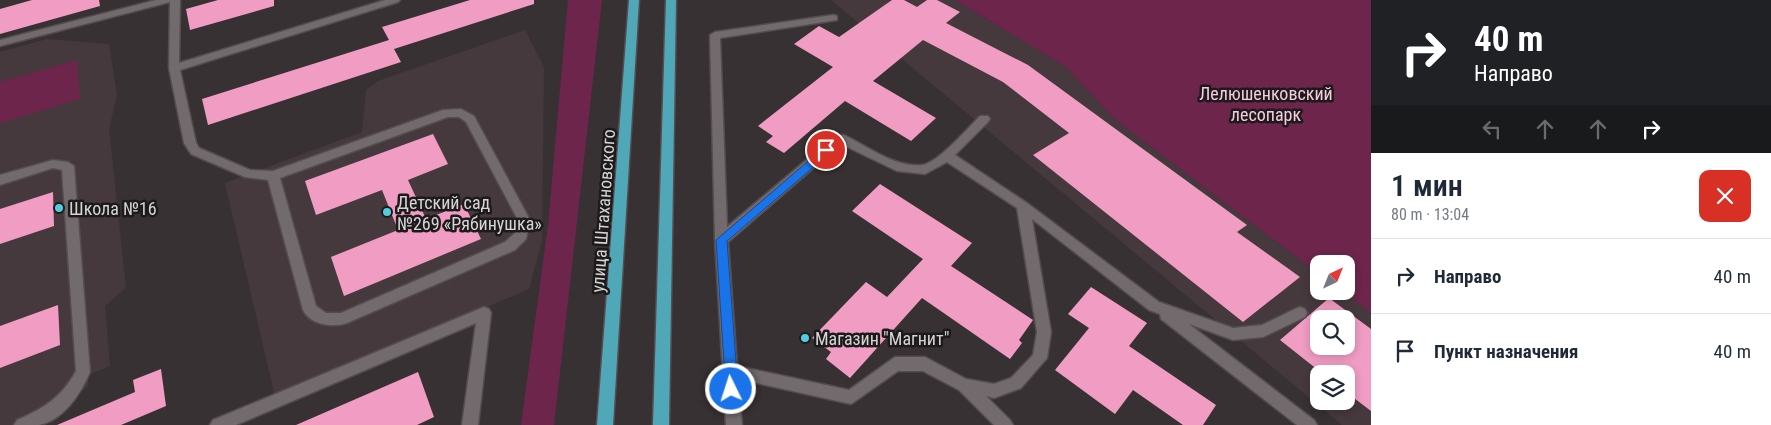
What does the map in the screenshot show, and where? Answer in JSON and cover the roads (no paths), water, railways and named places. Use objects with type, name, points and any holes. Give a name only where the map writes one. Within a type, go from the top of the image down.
[{"type":"main road","name":"улица Штахановского","points":[[605,425],[634,0]]},
{"type":"main road","points":[[662,425],[671,0]]},
{"type":"lane","points":[[0,43],[168,0]]},
{"type":"lane","points":[[175,0],[174,68],[190,143],[195,151],[249,174],[273,176],[447,113],[461,113],[470,119],[524,220],[521,235],[510,246],[342,319],[324,319],[310,310],[273,176]]},
{"type":"lane","points":[[174,68],[395,0]]},
{"type":"lane","points":[[734,425],[722,240],[716,34],[833,18]]},
{"type":"lane","points":[[722,240],[840,138],[898,167],[925,170],[947,156],[984,119]]},
{"type":"lane","points":[[947,156],[1023,206],[1308,425]]},
{"type":"lane","points":[[0,180],[53,164],[68,166],[83,372],[71,396],[48,414],[22,425]]},
{"type":"lane","points":[[964,385],[994,390],[1016,383],[1040,358],[1044,332],[1023,206]]},
{"type":"lane","points":[[1154,306],[1233,334],[1263,331],[1300,313]]},
{"type":"lane","points":[[218,425],[484,313],[470,425]]},
{"type":"lane","points":[[730,371],[851,397],[895,364],[925,364],[964,385],[1005,425]]},
{"type":"place","name":"Школа №16","points":[[59,208]]},
{"type":"place","name":"Детский сад №269 «Рябинушка»","points":[[387,212]]},
{"type":"place","name":"Магазин \"Магнит\"","points":[[805,338]]},
{"type":"park label","name":"Лелюшенковский лесопарк","points":[[1266,104]]}]
